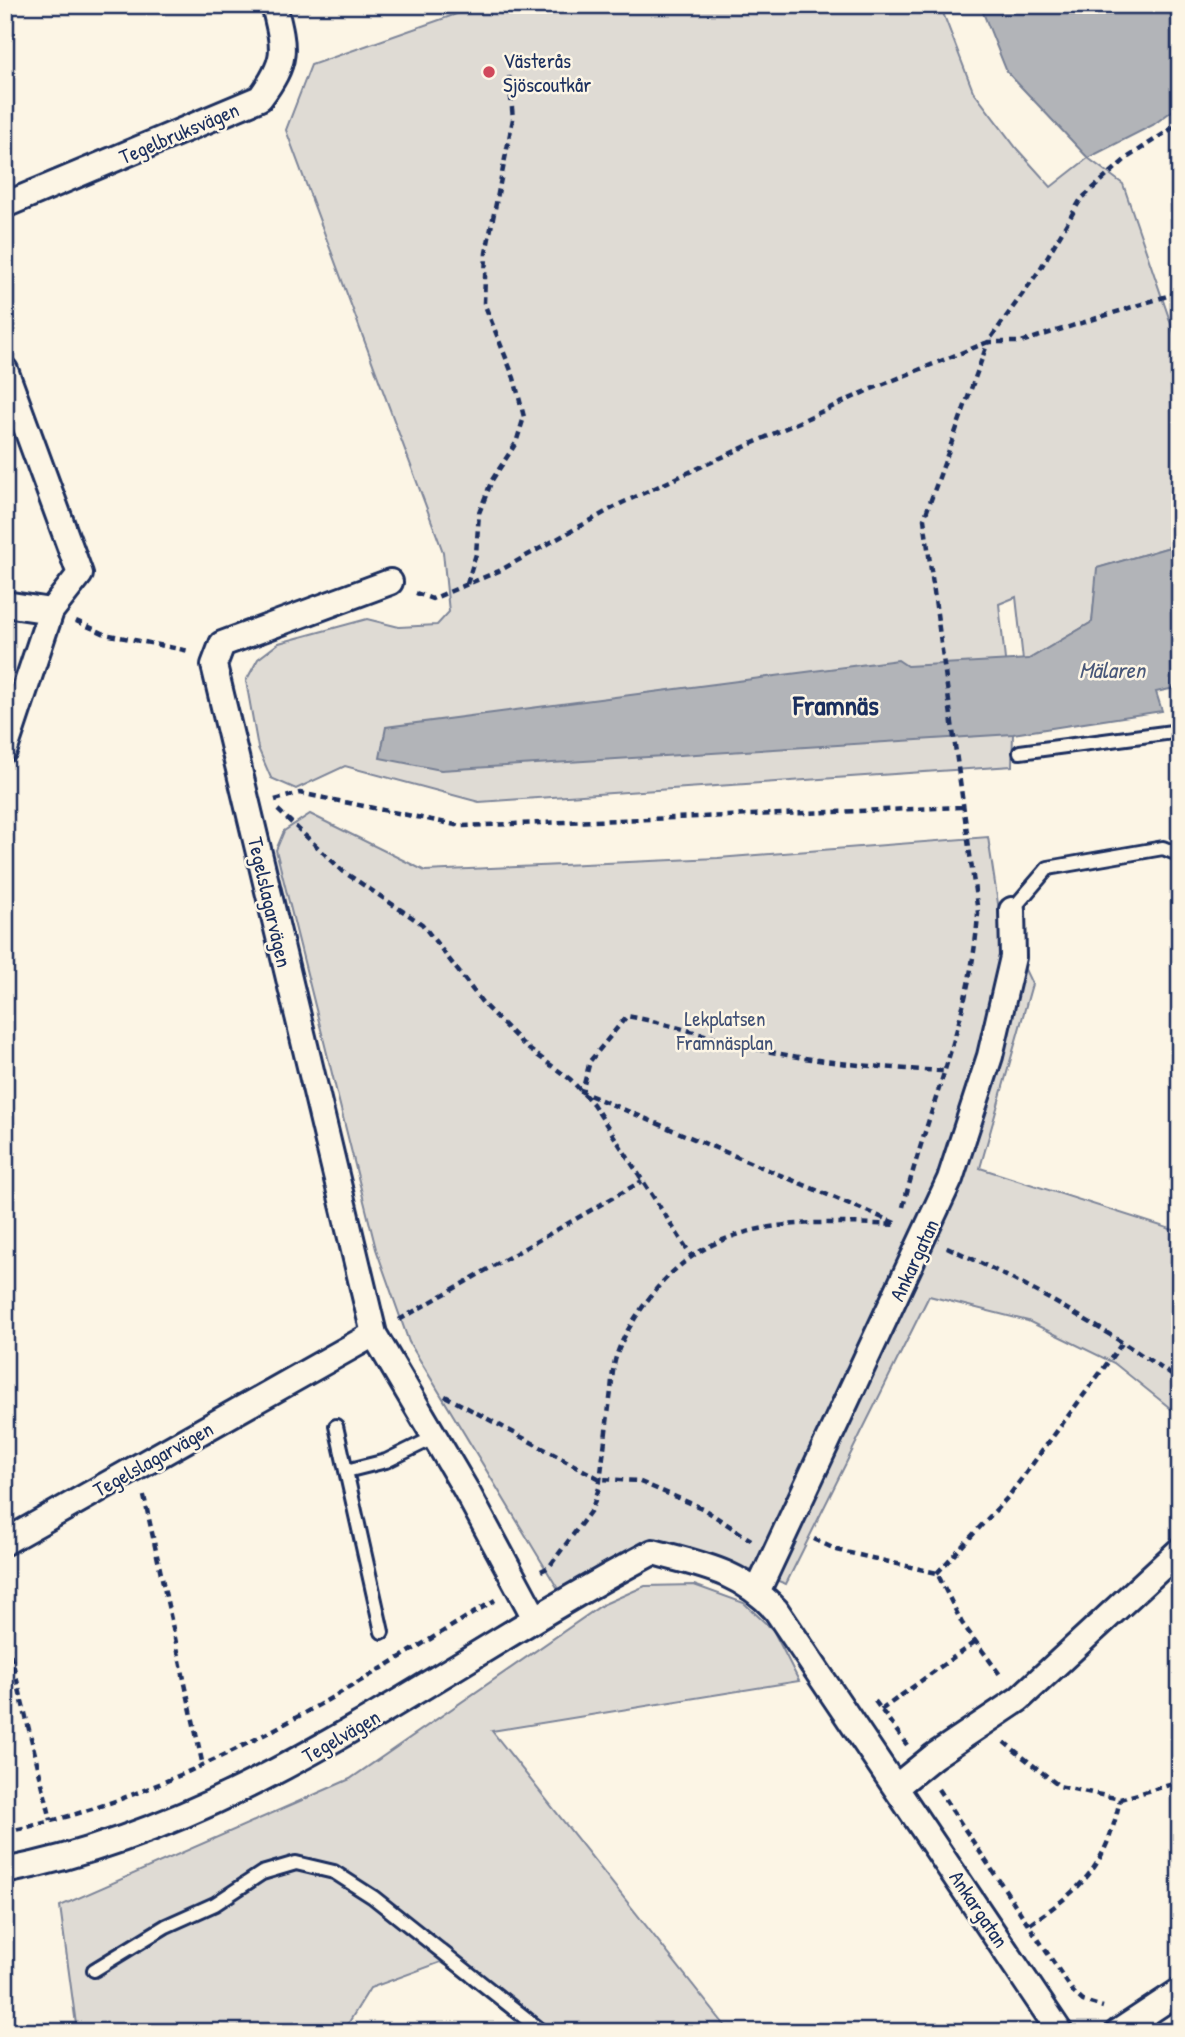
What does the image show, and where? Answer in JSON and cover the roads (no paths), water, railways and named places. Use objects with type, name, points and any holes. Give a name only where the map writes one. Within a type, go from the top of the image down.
[{"type":"street","name":"Tegelbruksvägen","points":[[5,205],[260,98],[279,73],[284,45],[274,5]]},
{"type":"street","points":[[5,370],[80,575],[51,611],[5,749]]},
{"type":"street","name":"Tegelslagarvägen","points":[[390,582],[222,644],[214,665],[374,1334],[435,1437],[535,1618]]},
{"type":"street","points":[[5,604],[51,611]]},
{"type":"street","name":"Ankargatan","points":[[758,1590],[926,1237],[950,1179],[990,1056],[1013,957],[1012,911]]},
{"type":"street","name":"Tegelslagarvägen","points":[[5,1542],[374,1334]]},
{"type":"street","points":[[897,1786],[1018,1699],[1180,1550]]},
{"type":"street","name":"Ankargatan","points":[[653,1552],[727,1573],[758,1590],[776,1610],[897,1786],[1060,2032]]},
{"type":"street","name":"Tegelvägen","points":[[5,1871],[102,1845],[243,1789],[334,1742],[535,1618],[653,1552]]},
{"type":"street","points":[[1118,2032],[1180,1991]]},
{"type":"lane","points":[[1020,752],[1180,731]]},
{"type":"lane","points":[[1012,911],[1048,867],[1163,848],[1180,855]]},
{"type":"lane","points":[[336,1426],[382,1632]]},
{"type":"lane","points":[[346,1471],[387,1461],[435,1437]]},
{"type":"lane","points":[[94,1970],[166,1926],[215,1904],[262,1873],[296,1863],[334,1872],[373,1897],[542,2032]]},
{"type":"water","points":[[980,5],[1180,5],[1180,105],[1153,125],[1088,158],[1007,72]]},
{"type":"water","name":"Mälaren","points":[[1180,544],[1180,687],[1156,692],[1162,711],[1013,734],[441,770],[380,758],[386,727],[898,660],[907,666],[1029,659],[1092,622],[1097,568]]},
{"type":"place","name":"Västerås Sjöscoutkår","points":[[489,72]]},
{"type":"district","name":"Framnäs","points":[[836,705]]},
{"type":"park label","name":"Lekplatsen Framnäsplan","points":[[725,1030]]}]
